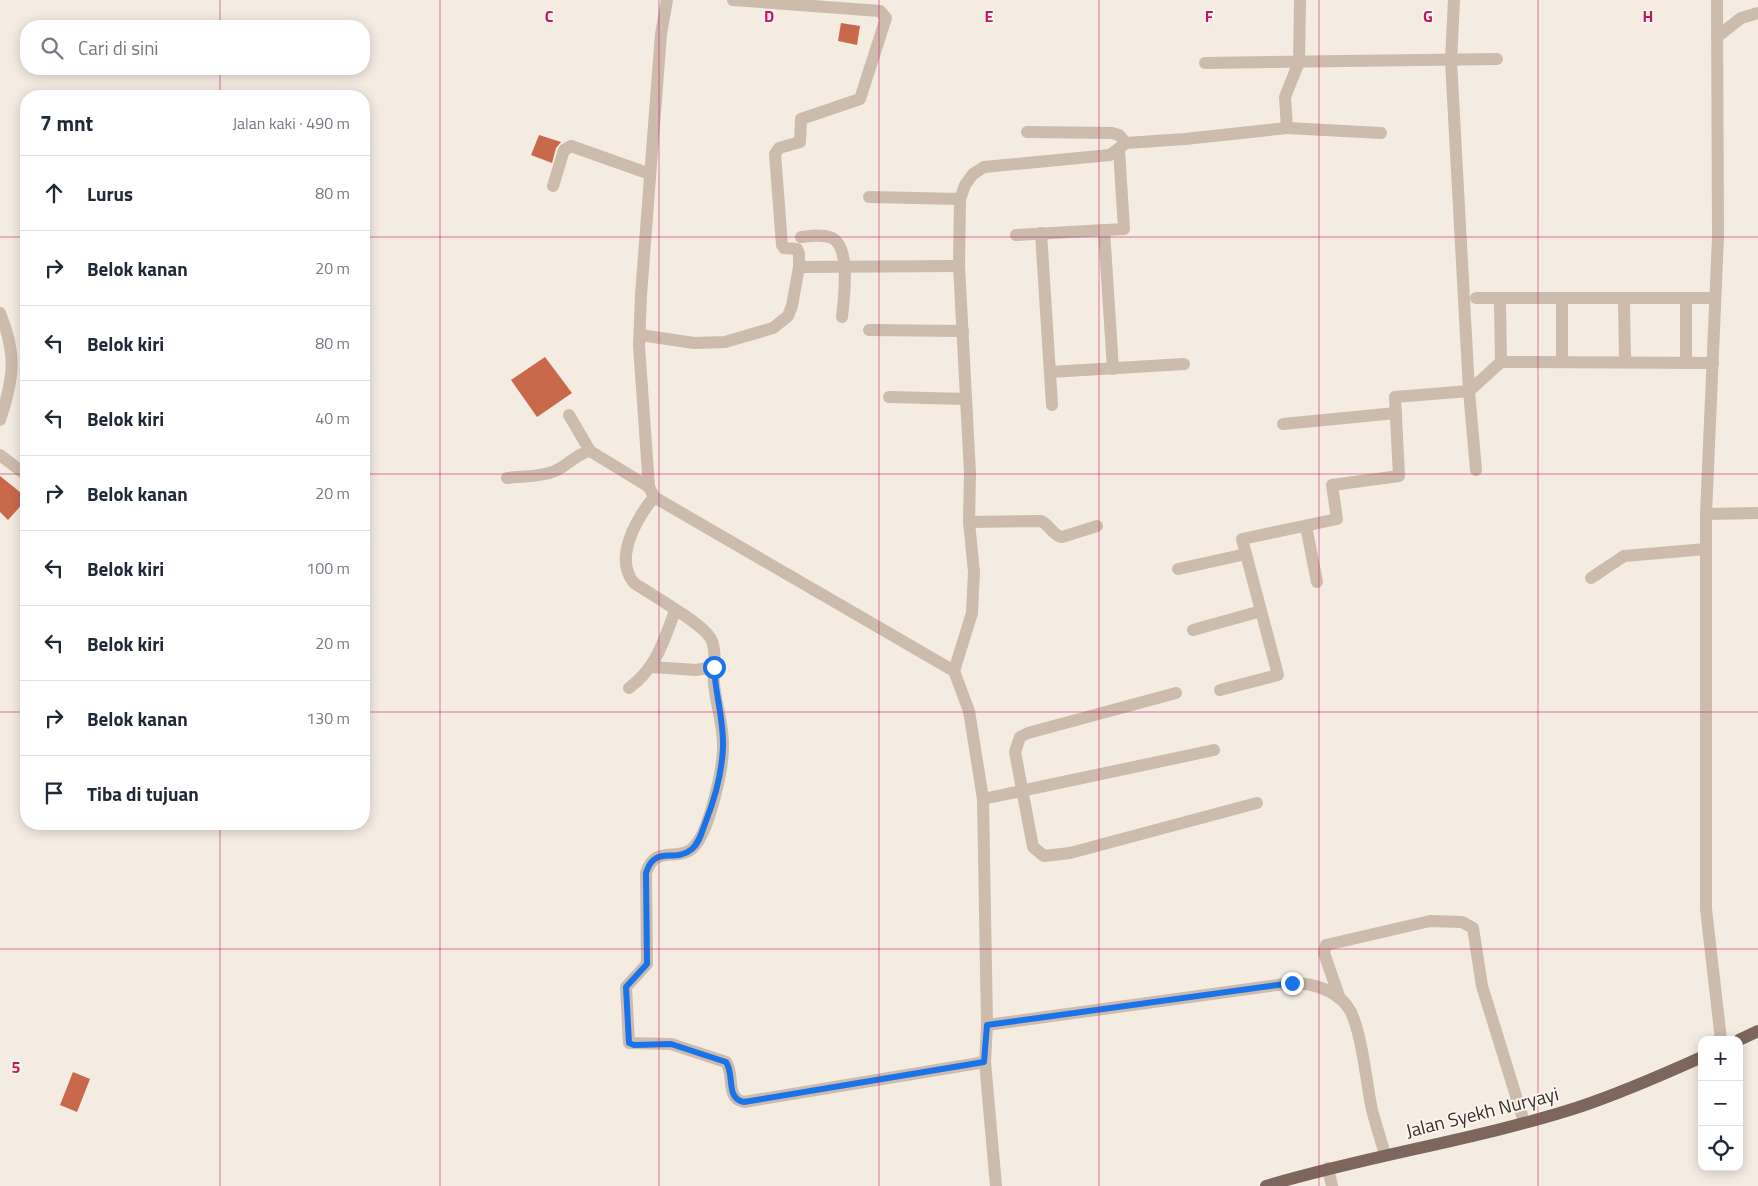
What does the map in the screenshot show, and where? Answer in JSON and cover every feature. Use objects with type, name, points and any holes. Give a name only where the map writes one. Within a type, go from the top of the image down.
[{"type":"main road","points":[[1743,1038],[1758,1031]]},
{"type":"main road","name":"Jalan Syekh Nuryayi","points":[[1266,1186],[1328,1168],[1524,1122],[1587,1104],[1698,1059]]},
{"type":"street","points":[[667,0],[661,34],[640,335],[652,492],[634,528],[626,566],[627,575],[634,583],[708,635],[713,642],[723,746],[713,801],[698,843],[691,850],[684,853],[656,857],[649,863],[646,873],[647,964],[626,987],[629,1043],[634,1045],[671,1044],[726,1062],[730,1068],[732,1094],[737,1100],[744,1102],[984,1062]]},
{"type":"street","points":[[640,335],[694,343],[725,342],[773,328],[788,316],[799,267],[798,251],[784,248],[782,245],[775,154],[778,148],[800,142],[801,119],[860,98],[886,18],[880,11],[733,0]]},
{"type":"street","points":[[1287,128],[1285,96],[1299,62],[1300,0]]},
{"type":"street","points":[[1454,0],[1451,61],[1469,391],[1476,470]]},
{"type":"street","points":[[1717,0],[1719,168],[1706,514],[1706,909],[1721,1036]]},
{"type":"street","points":[[1717,37],[1741,18],[1758,13]]},
{"type":"street","points":[[1205,63],[1497,59]]},
{"type":"street","points":[[996,1186],[984,1062],[987,1025],[983,799],[968,711],[954,672],[972,613],[973,565],[969,522],[970,473],[959,266],[960,199],[965,185],[973,174],[984,167],[1110,155],[1123,146],[1287,128],[1381,133]]},
{"type":"street","points":[[1016,235],[1124,228],[1123,146],[1119,135],[1112,133],[1027,132]]},
{"type":"street","points":[[553,186],[564,150],[572,146],[650,174]]},
{"type":"street","points":[[869,197],[960,199]]},
{"type":"street","points":[[1104,230],[1113,369]]},
{"type":"street","points":[[1041,233],[1052,405]]},
{"type":"street","points":[[801,237],[821,236],[833,238],[842,250],[846,282],[842,317]]},
{"type":"street","points":[[799,267],[959,266]]},
{"type":"street","points":[[1476,298],[1715,298]]},
{"type":"street","points":[[1562,302],[1562,362]]},
{"type":"street","points":[[1624,302],[1624,362]]},
{"type":"street","points":[[1500,303],[1500,362]]},
{"type":"street","points":[[1686,303],[1686,363]]},
{"type":"street","points":[[0,313],[8,332],[14,360],[12,379],[0,420]]},
{"type":"street","points":[[869,330],[963,331]]},
{"type":"street","points":[[1220,690],[1278,675],[1242,539],[1337,519],[1332,485],[1399,476],[1395,397],[1469,391],[1500,362],[1713,363]]},
{"type":"street","points":[[1050,372],[1184,364]]},
{"type":"street","points":[[889,397],[966,399]]},
{"type":"street","points":[[1283,424],[1396,412]]},
{"type":"street","points":[[569,415],[590,451],[652,492],[954,672]]},
{"type":"street","points":[[507,478],[547,474],[558,470],[578,455],[590,451]]},
{"type":"street","points":[[0,455],[20,470]]},
{"type":"street","points":[[1706,514],[1758,513]]},
{"type":"street","points":[[969,522],[1041,521],[1053,533],[1062,538],[1097,526]]},
{"type":"street","points":[[1306,526],[1317,582]]},
{"type":"street","points":[[1591,578],[1624,556],[1706,549]]},
{"type":"street","points":[[1178,569],[1246,554]]},
{"type":"street","points":[[629,688],[644,677],[652,667],[675,611]]},
{"type":"street","points":[[1193,630],[1262,611]]},
{"type":"street","points":[[652,667],[696,670],[714,667]]},
{"type":"street","points":[[1176,693],[1028,733],[1020,737],[1015,752],[1033,847],[1044,856],[1070,853],[1257,803]]},
{"type":"street","points":[[983,799],[1214,750]]},
{"type":"street","points":[[1340,999],[1324,953],[1326,945],[1430,921],[1452,921],[1468,924],[1473,928],[1482,986],[1524,1122]]},
{"type":"street","points":[[987,1025],[1292,983],[1308,983],[1326,989],[1340,999],[1350,1012],[1363,1057],[1372,1110],[1385,1155]]},
{"type":"street","points":[[1328,1168],[1332,1186]]},
{"type":"building","points":[[841,23],[860,26],[857,45],[838,41]]},
{"type":"building","points":[[539,135],[561,142],[556,148],[552,163],[531,155]]},
{"type":"building","points":[[545,357],[572,393],[537,417],[511,380]]},
{"type":"building","points":[[0,476],[20,492],[20,507],[8,520],[0,512]]},
{"type":"building","points":[[73,1072],[90,1079],[77,1112],[60,1105]]},
{"type":"route","points":[[714,667],[714,685],[719,707],[723,746],[713,801],[698,843],[691,850],[675,855],[656,857],[649,863],[646,873],[647,964],[644,970],[626,987],[629,1043],[634,1045],[671,1044],[726,1062],[730,1068],[732,1094],[737,1100],[744,1102],[984,1062],[987,1025],[1292,983]]}]
